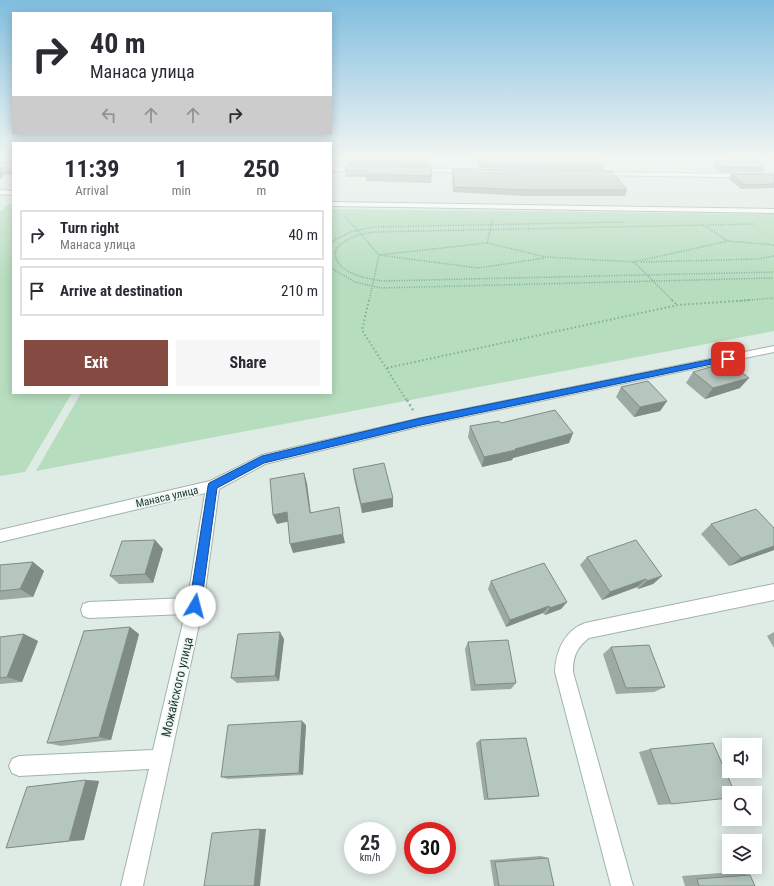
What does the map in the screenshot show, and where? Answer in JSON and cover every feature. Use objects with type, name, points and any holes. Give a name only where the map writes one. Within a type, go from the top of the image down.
[{"type":"street","points":[[332,204],[774,211]]},
{"type":"street","name":"Манаса улица","points":[[0,536],[213,486],[262,460],[421,422],[774,349]]},
{"type":"street","name":"Можайского улица","points":[[132,886],[195,606],[213,486]]},
{"type":"street","points":[[622,886],[564,672],[564,659],[568,647],[574,638],[585,631],[774,592]]},
{"type":"street","points":[[89,610],[195,606]]},
{"type":"street","points":[[19,766],[161,759]]},
{"type":"path","points":[[487,243],[494,214]]},
{"type":"path","points":[[344,215],[379,255],[478,268],[546,257]]},
{"type":"path","points":[[696,221],[728,241]]},
{"type":"path","points":[[332,242],[357,230],[372,227],[625,222]]},
{"type":"path","points":[[760,224],[375,232],[361,234],[340,244],[336,250],[336,257],[339,263],[361,277],[382,281],[774,272]]},
{"type":"path","points":[[634,262],[728,241],[774,245]]},
{"type":"path","points":[[379,255],[487,243],[546,257],[634,262],[758,259],[774,256]]},
{"type":"path","points":[[379,255],[362,330],[421,422]]},
{"type":"path","points":[[634,262],[678,305]]},
{"type":"path","points":[[332,269],[355,282],[372,287],[405,288],[774,278]]},
{"type":"path","points":[[387,368],[678,305],[774,298]]},
{"type":"green space","points":[[8,204],[12,204],[12,394],[71,394],[25,472],[0,476],[0,212]]},
{"type":"green space","points":[[332,209],[774,214],[774,331],[36,471],[80,394],[332,394]]},
{"type":"building","points":[[728,362],[749,378],[713,388],[693,372]]},
{"type":"building","points":[[648,381],[667,401],[640,407],[621,387]]},
{"type":"building","points":[[555,410],[573,433],[515,449],[516,450],[484,457],[470,426],[499,421],[501,423]]},
{"type":"building","points":[[384,463],[393,498],[361,504],[353,469]]},
{"type":"building","points":[[304,473],[310,513],[339,507],[343,534],[290,544],[287,512],[273,515],[270,479]]},
{"type":"building","points":[[756,509],[774,528],[774,546],[741,558],[711,524]]},
{"type":"building","points":[[155,540],[145,574],[110,576],[122,541]]},
{"type":"building","points":[[636,540],[662,576],[647,581],[646,579],[610,592],[587,557]]},
{"type":"building","points":[[33,562],[20,589],[0,591],[0,565]]},
{"type":"building","points":[[544,563],[567,602],[550,608],[549,606],[510,620],[491,581]]},
{"type":"building","points":[[130,627],[99,737],[47,743],[84,631]]},
{"type":"building","points":[[280,632],[275,676],[231,678],[238,634]]},
{"type":"building","points":[[24,634],[7,677],[0,678],[0,637]]},
{"type":"building","points":[[508,640],[516,683],[475,685],[468,642]]},
{"type":"building","points":[[649,645],[665,687],[626,688],[611,647]]},
{"type":"building","points":[[302,721],[299,773],[221,777],[228,725]]},
{"type":"building","points":[[526,738],[539,796],[488,799],[480,740]]},
{"type":"building","points":[[713,743],[722,763],[722,778],[728,778],[732,786],[722,786],[722,799],[671,804],[650,749]]},
{"type":"building","points":[[86,780],[69,841],[6,848],[27,787]]},
{"type":"building","points":[[260,829],[254,886],[204,886],[212,833]]},
{"type":"building","points":[[548,858],[554,886],[499,886],[495,862]]},
{"type":"building","points":[[750,875],[755,886],[699,886],[697,879]]},
{"type":"route","points":[[195,606],[213,486],[262,460],[421,422],[728,359]]}]
